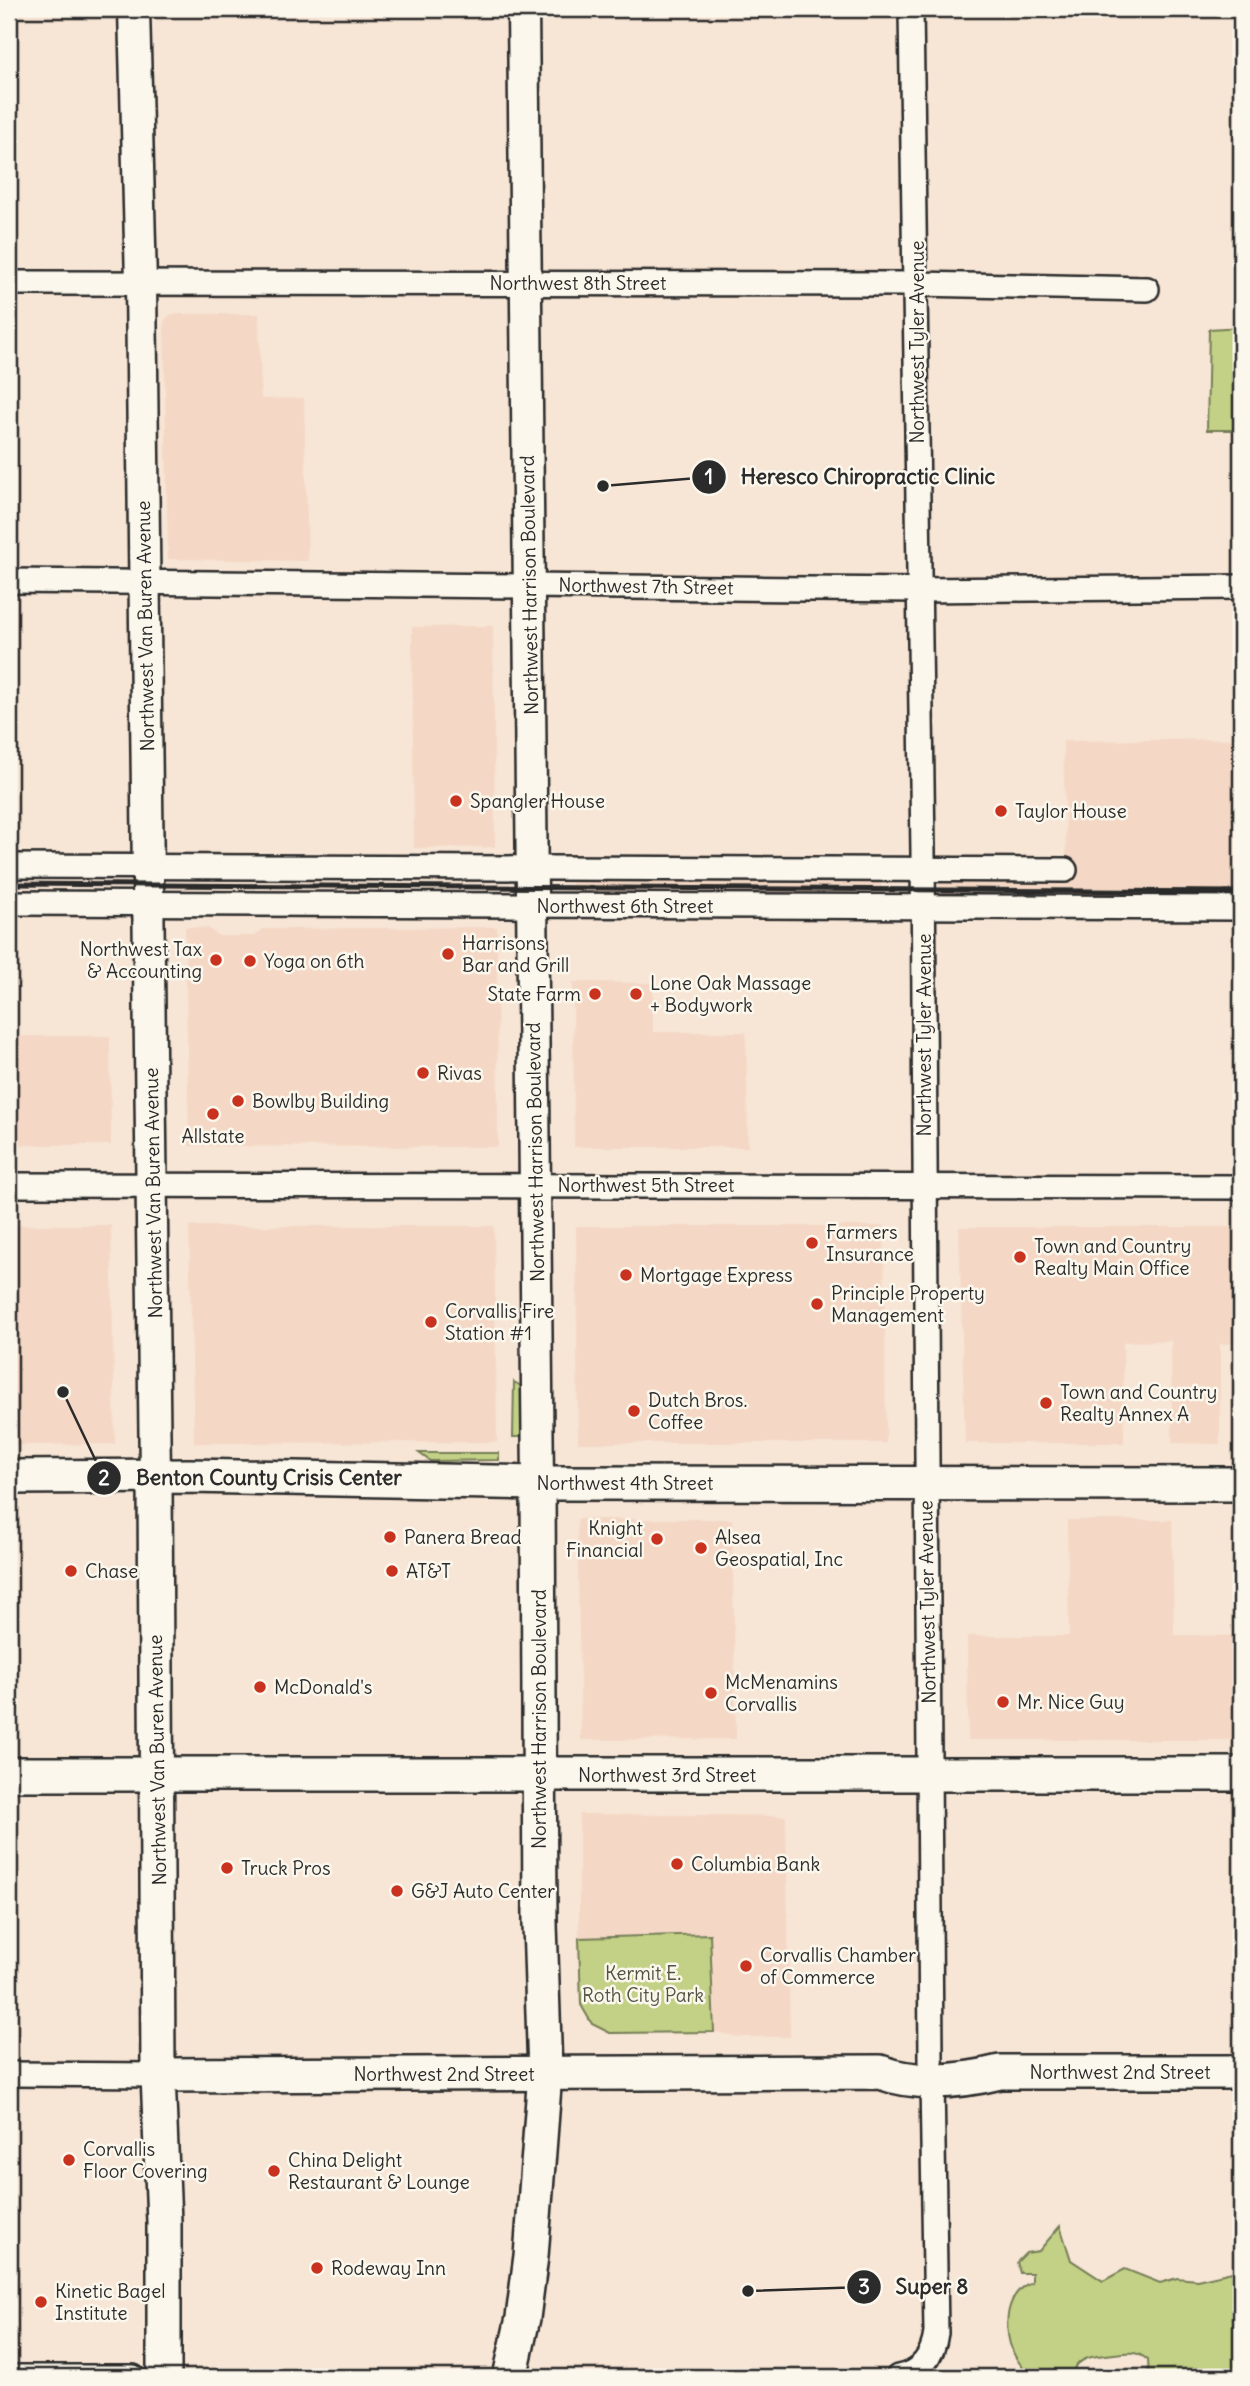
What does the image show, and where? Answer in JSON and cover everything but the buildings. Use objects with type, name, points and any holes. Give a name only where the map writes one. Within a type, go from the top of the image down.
[{"type":"highway","name":"Northwest 4th Street","points":[[9,1477],[538,1483],[1241,1484]]},
{"type":"highway","name":"Northwest Van Buren Avenue","points":[[155,1477],[158,2075],[164,2222],[164,2377]]},
{"type":"highway","name":"Northwest Harrison Boulevard","points":[[510,2377],[523,2318],[531,2256],[545,2073],[539,1776],[538,1483]]},
{"type":"highway","name":"Northwest 3rd Street","points":[[9,1774],[1241,1774]]},
{"type":"highway","name":"Northwest 2nd Street","points":[[158,2075],[880,2072],[903,2080],[932,2071],[968,2080],[1000,2072],[1241,2072]]},
{"type":"main road","name":"Northwest Van Buren Avenue","points":[[134,9],[141,283],[155,1477]]},
{"type":"main road","name":"Northwest Harrison Boulevard","points":[[523,9],[538,1483]]},
{"type":"street","name":"Northwest Tyler Avenue","points":[[898,2377],[910,2374],[926,2361],[936,2333],[925,1484],[917,284],[911,9]]},
{"type":"street","name":"Northwest 8th Street","points":[[9,283],[917,284],[1147,289]]},
{"type":"street","name":"Northwest 7th Street","points":[[9,582],[918,590],[1241,587]]},
{"type":"street","name":"Northwest 6th Street","points":[[9,866],[149,864],[532,869],[1065,870]]},
{"type":"street","name":"Northwest 6th Street","points":[[9,903],[1241,908]]},
{"type":"street","name":"Northwest 5th Street","points":[[9,1185],[925,1184],[1241,1187]]},
{"type":"street","name":"Northwest 2nd Street","points":[[9,2074],[158,2075]]},
{"type":"street","points":[[9,2377],[131,2377]]},
{"type":"shaded area","points":[[171,314],[259,314],[261,399],[304,398],[308,561],[168,559],[164,321]]},
{"type":"shaded area","points":[[493,626],[495,847],[414,848],[412,627]]},
{"type":"shaded area","points":[[1241,739],[1241,898],[938,897],[939,883],[943,880],[1067,880],[1063,741]]},
{"type":"shaded area","points":[[572,879],[881,881],[881,899],[572,898]]},
{"type":"shaded area","points":[[185,927],[208,928],[219,936],[255,936],[263,929],[497,927],[498,1147],[189,1146]]},
{"type":"shaded area","points":[[573,982],[653,983],[653,1032],[746,1032],[748,1147],[574,1147]]},
{"type":"shaded area","points":[[9,1036],[110,1036],[111,1145],[9,1145]]},
{"type":"shaded area","points":[[9,1225],[111,1225],[115,1444],[9,1445]]},
{"type":"shaded area","points":[[189,1226],[494,1226],[497,1442],[194,1443]]},
{"type":"shaded area","points":[[576,1226],[884,1226],[886,1443],[578,1443]]},
{"type":"shaded area","points":[[959,1227],[1241,1227],[1241,1343],[1220,1344],[1220,1444],[1172,1443],[1171,1341],[1123,1342],[1124,1443],[965,1443]]},
{"type":"shaded area","points":[[577,1519],[732,1519],[736,1739],[581,1740]]},
{"type":"shaded area","points":[[1067,1520],[1172,1520],[1174,1635],[1241,1636],[1241,1740],[968,1740],[967,1636],[1069,1636]]},
{"type":"shaded area","points":[[579,1814],[786,1816],[790,2037],[740,2037],[714,2032],[710,1934],[579,1938]]},
{"type":"green space","points":[[1241,327],[1241,430],[1207,430],[1209,329]]},
{"type":"green space","points":[[514,1382],[521,1386],[522,1437],[513,1437]]},
{"type":"green space","points":[[419,1453],[499,1453],[499,1460],[430,1461]]},
{"type":"green space","name":"Kermit E. Roth City Park","points":[[710,1934],[714,2032],[610,2033],[592,2024],[581,2005],[579,1938]]},
{"type":"green space","points":[[1060,2226],[1071,2260],[1103,2281],[1125,2269],[1160,2283],[1177,2278],[1197,2280],[1241,2270],[1241,2377],[1149,2377],[1148,2360],[1137,2354],[1127,2353],[1088,2358],[1076,2366],[1069,2377],[1039,2377],[1024,2368],[1010,2343],[1007,2328],[1008,2313],[1013,2300],[1020,2289],[1032,2282],[1032,2273],[1020,2273],[1017,2262],[1026,2253],[1039,2251]]},
{"type":"railway","points":[[9,884],[1241,892]]},
{"type":"place","name":"Heresco Chiropractic Clinic","points":[[603,486]]},
{"type":"place","name":"Spangler House","points":[[456,801]]},
{"type":"place","name":"Taylor House","points":[[1001,811]]},
{"type":"place","name":"Harrisons Bar and Grill","points":[[448,954]]},
{"type":"place","name":"Northwest Tax & Accounting","points":[[216,960]]},
{"type":"place","name":"Yoga on 6th","points":[[250,961]]},
{"type":"place","name":"State Farm","points":[[595,994]]},
{"type":"place","name":"Lone Oak Massage + Bodywork","points":[[636,994]]},
{"type":"place","name":"Rivas","points":[[423,1073]]},
{"type":"place","name":"Bowlby Building","points":[[238,1101]]},
{"type":"place","name":"Allstate","points":[[213,1114]]},
{"type":"place","name":"Farmers Insurance","points":[[812,1243]]},
{"type":"place","name":"Town and Country Realty Main Office","points":[[1020,1257]]},
{"type":"place","name":"Mortgage Express","points":[[626,1275]]},
{"type":"place","name":"Principle Property Management","points":[[817,1304]]},
{"type":"place","name":"Corvallis Fire Station #1","points":[[431,1322]]},
{"type":"place","name":"Benton County Crisis Center","points":[[63,1392]]},
{"type":"place","name":"Town and Country Realty Annex A","points":[[1046,1403]]},
{"type":"place","name":"Dutch Bros. Coffee","points":[[634,1411]]},
{"type":"place","name":"Panera Bread","points":[[390,1537]]},
{"type":"place","name":"Knight Financial","points":[[657,1539]]},
{"type":"place","name":"Alsea Geospatial, Inc","points":[[701,1548]]},
{"type":"place","name":"Chase","points":[[71,1571]]},
{"type":"place","name":"AT&T","points":[[392,1571]]},
{"type":"place","name":"McDonald's","points":[[260,1687]]},
{"type":"place","name":"McMenamins Corvallis","points":[[711,1693]]},
{"type":"place","name":"Mr. Nice Guy","points":[[1003,1702]]},
{"type":"place","name":"Columbia Bank","points":[[677,1864]]},
{"type":"place","name":"Truck Pros","points":[[227,1868]]},
{"type":"place","name":"G&J Auto Center","points":[[397,1891]]},
{"type":"place","name":"Corvallis Chamber of Commerce","points":[[746,1966]]},
{"type":"place","name":"Corvallis Floor Covering","points":[[69,2160]]},
{"type":"place","name":"China Delight Restaurant & Lounge","points":[[274,2171]]},
{"type":"place","name":"Rodeway Inn","points":[[317,2268]]},
{"type":"place","name":"Super 8","points":[[748,2291]]},
{"type":"place","name":"Kinetic Bagel Institute","points":[[41,2302]]}]
